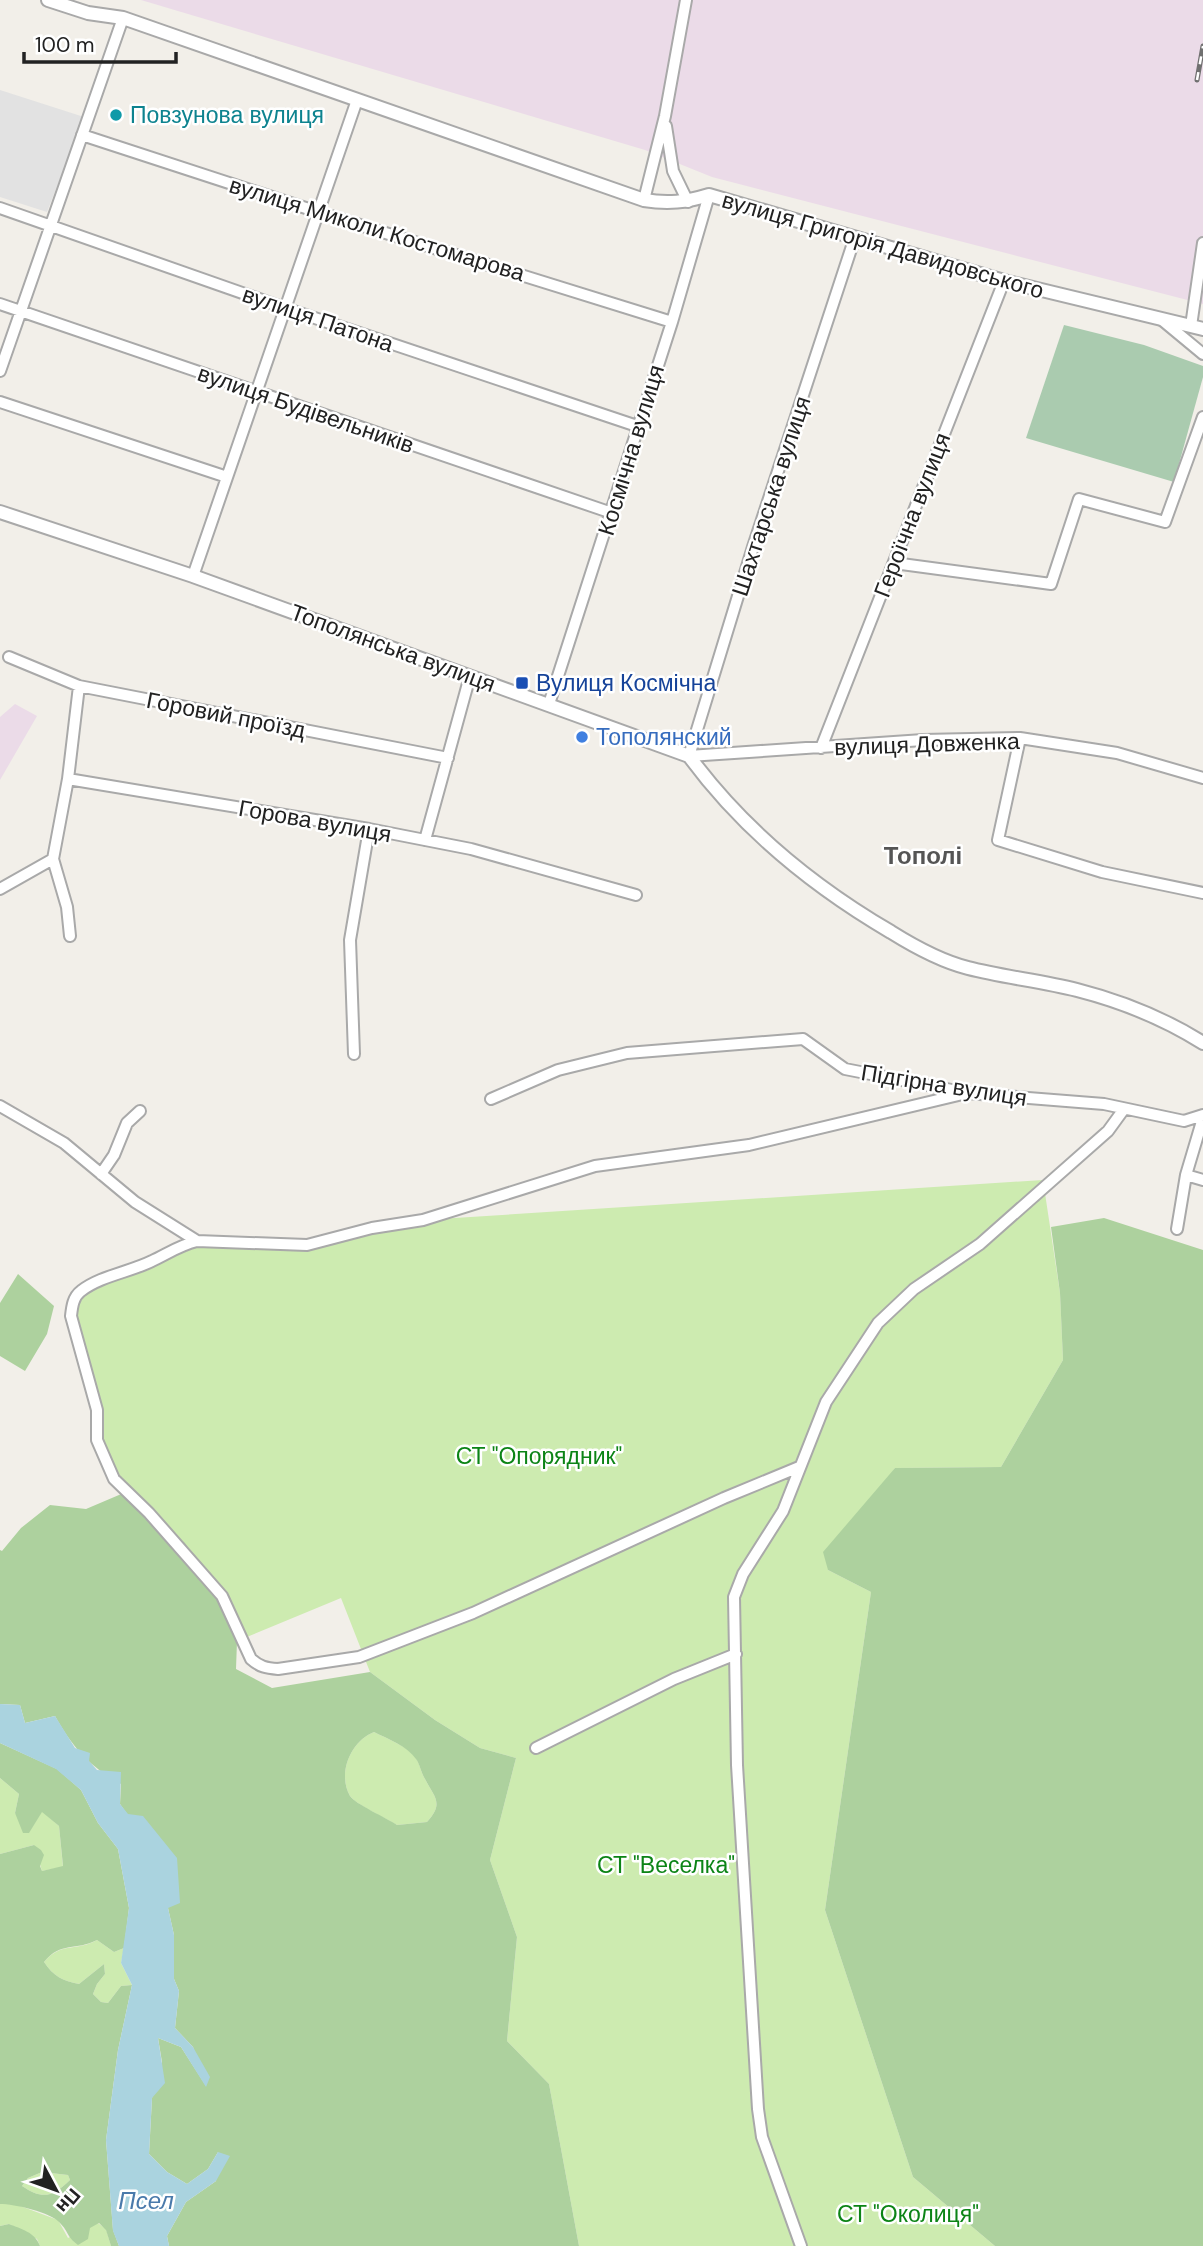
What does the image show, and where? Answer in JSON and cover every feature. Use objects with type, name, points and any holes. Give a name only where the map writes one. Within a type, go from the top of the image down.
[{"type":"street","name":"вулиця Григорія Давидовського","points":[[48,0],[88,13],[104,13],[123,18],[644,200],[665,204],[688,202],[709,195],[1004,281],[1197,328]]},
{"type":"street","points":[[644,200],[665,116],[686,0]]},
{"type":"street","points":[[0,371],[123,18]]},
{"type":"street","points":[[193,576],[357,100]]},
{"type":"street","points":[[665,116],[673,171],[688,202]]},
{"type":"street","name":"вулиця Миколи Костомарова","points":[[82,135],[318,212],[672,321]]},
{"type":"street","name":"Космічна вулиця","points":[[549,704],[612,513],[709,195]]},
{"type":"street","name":"вулиця Патона","points":[[0,208],[285,308],[637,426]]},
{"type":"street","name":"Шахтарська вулиця","points":[[689,756],[753,547],[855,237]]},
{"type":"street","points":[[1197,328],[1203,243]]},
{"type":"street","name":"Героїчна вулиця","points":[[821,748],[1004,281]]},
{"type":"street","name":"вулиця Будівельників","points":[[0,304],[612,513]]},
{"type":"street","points":[[1162,320],[1203,354]]},
{"type":"street","points":[[0,402],[227,477]]},
{"type":"street","points":[[894,562],[1051,584],[1079,499],[1166,522],[1203,417]]},
{"type":"street","name":"Тополянська вулиця","points":[[0,512],[193,576],[689,756]]},
{"type":"street","name":"Горовий проїзд","points":[[9,657],[79,686],[448,758]]},
{"type":"street","points":[[425,841],[470,676]]},
{"type":"street","points":[[71,936],[67,907],[53,859],[68,779],[79,686]]},
{"type":"street","points":[[1020,738],[998,839],[1102,872],[1203,893]]},
{"type":"street","name":"вулиця Довженка","points":[[689,756],[923,740],[1020,738],[1117,753],[1203,778]]},
{"type":"street","points":[[689,756],[714,789],[775,849],[840,900],[901,939],[941,960],[967,968],[1079,990],[1179,1028],[1203,1043]]},
{"type":"street","name":"Горова вулиця","points":[[68,779],[369,829],[471,849],[636,895]]},
{"type":"street","points":[[354,1054],[350,940],[369,829]]},
{"type":"street","points":[[0,889],[53,859]]},
{"type":"street","name":"Підгірна вулиця","points":[[491,1099],[558,1070],[627,1053],[803,1039],[845,1069],[967,1093],[1104,1104],[1184,1121],[1203,1117]]},
{"type":"street","points":[[799,1467],[724,1498],[473,1613],[359,1657],[278,1669],[259,1666],[248,1652],[222,1596],[149,1513],[114,1479],[97,1440],[97,1410],[71,1316],[75,1298],[80,1292],[152,1261],[180,1245],[197,1241],[307,1245],[372,1227],[423,1220],[595,1166],[749,1145],[967,1093]]},
{"type":"street","points":[[0,1106],[64,1143],[135,1202],[197,1241]]},
{"type":"street","points":[[801,2246],[762,2137],[758,2109],[737,1765],[734,1597],[743,1574],[783,1511],[826,1402],[878,1323],[914,1289],[981,1244],[1108,1131],[1124,1110]]},
{"type":"street","points":[[101,1174],[114,1155],[127,1123],[140,1111]]},
{"type":"street","points":[[1177,1229],[1186,1175],[1203,1117]]},
{"type":"street","points":[[1186,1175],[1203,1180]]},
{"type":"street","points":[[536,1748],[674,1679],[736,1654]]},
{"type":"shaded area","points":[[141,0],[1203,0],[1203,304],[712,177],[645,150]]},
{"type":"shaded area","points":[[0,90],[84,117],[47,212],[0,197]]},
{"type":"shaded area","points":[[15,704],[37,716],[0,780],[0,717]]},
{"type":"green space","points":[[1064,325],[1144,345],[1203,366],[1203,377],[1174,482],[1026,438]]},
{"type":"green space","name":"СТ \"Опорядник\"","points":[[1043,1180],[1060,1293],[1063,1360],[1001,1467],[895,1468],[828,1570],[871,1592],[825,1910],[913,2177],[995,2246],[579,2246],[549,2084],[507,2041],[517,1937],[490,1860],[516,1758],[480,1748],[435,1720],[370,1672],[341,1598],[237,1641],[126,1492],[97,1440],[99,1425],[72,1307],[75,1298],[180,1245],[307,1245],[423,1220]]},
{"type":"green space","points":[[1104,1218],[1203,1250],[1203,2246],[995,2246],[913,2177],[825,1910],[871,1592],[828,1570],[823,1552],[895,1468],[1001,1467],[1063,1360],[1060,1293],[1051,1227]]},
{"type":"green space","points":[[18,1274],[54,1306],[47,1334],[25,1371],[0,1356],[0,1303]]},
{"type":"green space","points":[[126,1492],[185,1543],[230,1620],[237,1641],[236,1669],[272,1688],[370,1672],[435,1720],[480,1748],[516,1758],[490,1860],[517,1937],[507,2041],[549,2084],[579,2246],[169,2246],[167,2236],[186,2202],[216,2181],[218,2152],[208,2169],[187,2184],[167,2172],[149,2154],[152,2098],[162,2062],[158,2038],[181,2047],[206,2086],[193,2047],[175,2028],[179,1991],[174,1979],[174,1935],[168,1908],[127,1814],[120,1804],[121,1784],[83,1755],[68,1738],[55,1716],[25,1723],[20,1705],[0,1704],[0,1550],[2,1551],[21,1528],[50,1505],[86,1509]],"holes":[[[374,1732],[402,1747],[417,1761],[436,1800],[435,1810],[427,1822],[397,1825],[350,1796],[345,1778],[349,1759],[359,1743]]]},
{"type":"green space","points":[[374,1732],[402,1746],[416,1758],[436,1800],[435,1810],[427,1822],[397,1825],[350,1796],[345,1778],[349,1759],[359,1743]]},
{"type":"green space","points":[[0,1743],[57,1769],[81,1790],[98,1823],[118,1849],[129,1908],[124,1948],[114,1952],[97,1940],[57,1951],[44,1962],[59,1977],[79,1984],[104,1964],[105,1974],[93,1994],[101,2002],[108,2003],[121,1986],[132,1985],[118,2050],[106,2140],[113,2230],[119,2246],[111,2246],[106,2230],[99,2223],[90,2228],[88,2239],[78,2245],[60,2223],[49,2215],[23,2207],[0,2204],[0,1854],[34,1845],[44,1855],[40,1866],[42,1871],[63,1866],[59,1826],[42,1812],[29,1833],[23,1833],[15,1813],[19,1794],[0,1778]],"holes":[[[42,2172],[68,2175],[70,2180],[47,2195],[22,2186],[28,2178]]]},
{"type":"green space","points":[[0,1778],[19,1794],[15,1813],[29,1832],[42,1811],[59,1826],[63,1867],[42,1871],[34,1845],[0,1854]]},
{"type":"green space","points":[[97,1940],[114,1952],[124,1948],[121,1963],[132,1985],[121,1986],[108,2003],[101,2002],[93,1994],[105,1974],[104,1964],[79,1984],[59,1977],[44,1962],[57,1951]]},
{"type":"green space","points":[[42,2172],[68,2175],[70,2180],[47,2195],[22,2186],[28,2178]]},
{"type":"green space","points":[[0,2204],[15,2204],[58,2220],[68,2238],[98,2223],[106,2229],[111,2246],[40,2246],[37,2239],[9,2224],[0,2226]]},
{"type":"green space","points":[[9,2224],[31,2234],[40,2246],[0,2246],[0,2226]]},
{"type":"water","name":"Псел","points":[[0,1704],[20,1705],[25,1723],[55,1716],[75,1748],[90,1753],[89,1761],[97,1770],[121,1772],[120,1804],[128,1814],[143,1816],[177,1858],[180,1903],[168,1908],[174,1935],[174,1979],[179,1991],[175,2028],[193,2047],[210,2077],[206,2087],[181,2047],[158,2038],[165,2083],[152,2098],[149,2154],[167,2172],[187,2184],[208,2169],[218,2152],[230,2156],[216,2181],[186,2202],[167,2236],[169,2246],[119,2246],[113,2231],[106,2140],[118,2050],[132,1985],[121,1963],[129,1908],[118,1849],[98,1823],[81,1790],[56,1769],[0,1743]]},
{"type":"railway","points":[[1197,80],[1203,46]]},
{"type":"place","name":"Повзунова вулиця","points":[[116,115]]},
{"type":"place","name":"Вулиця Космічна","points":[[522,683]]},
{"type":"place","name":"Тополянский","points":[[582,737]]},
{"type":"district","name":"Тополі","points":[[923,855]]},
{"type":"park label","name":"СТ \"Веселка\"","points":[[666,1865]]},
{"type":"park label","name":"СТ \"Околиця\"","points":[[908,2214]]}]
